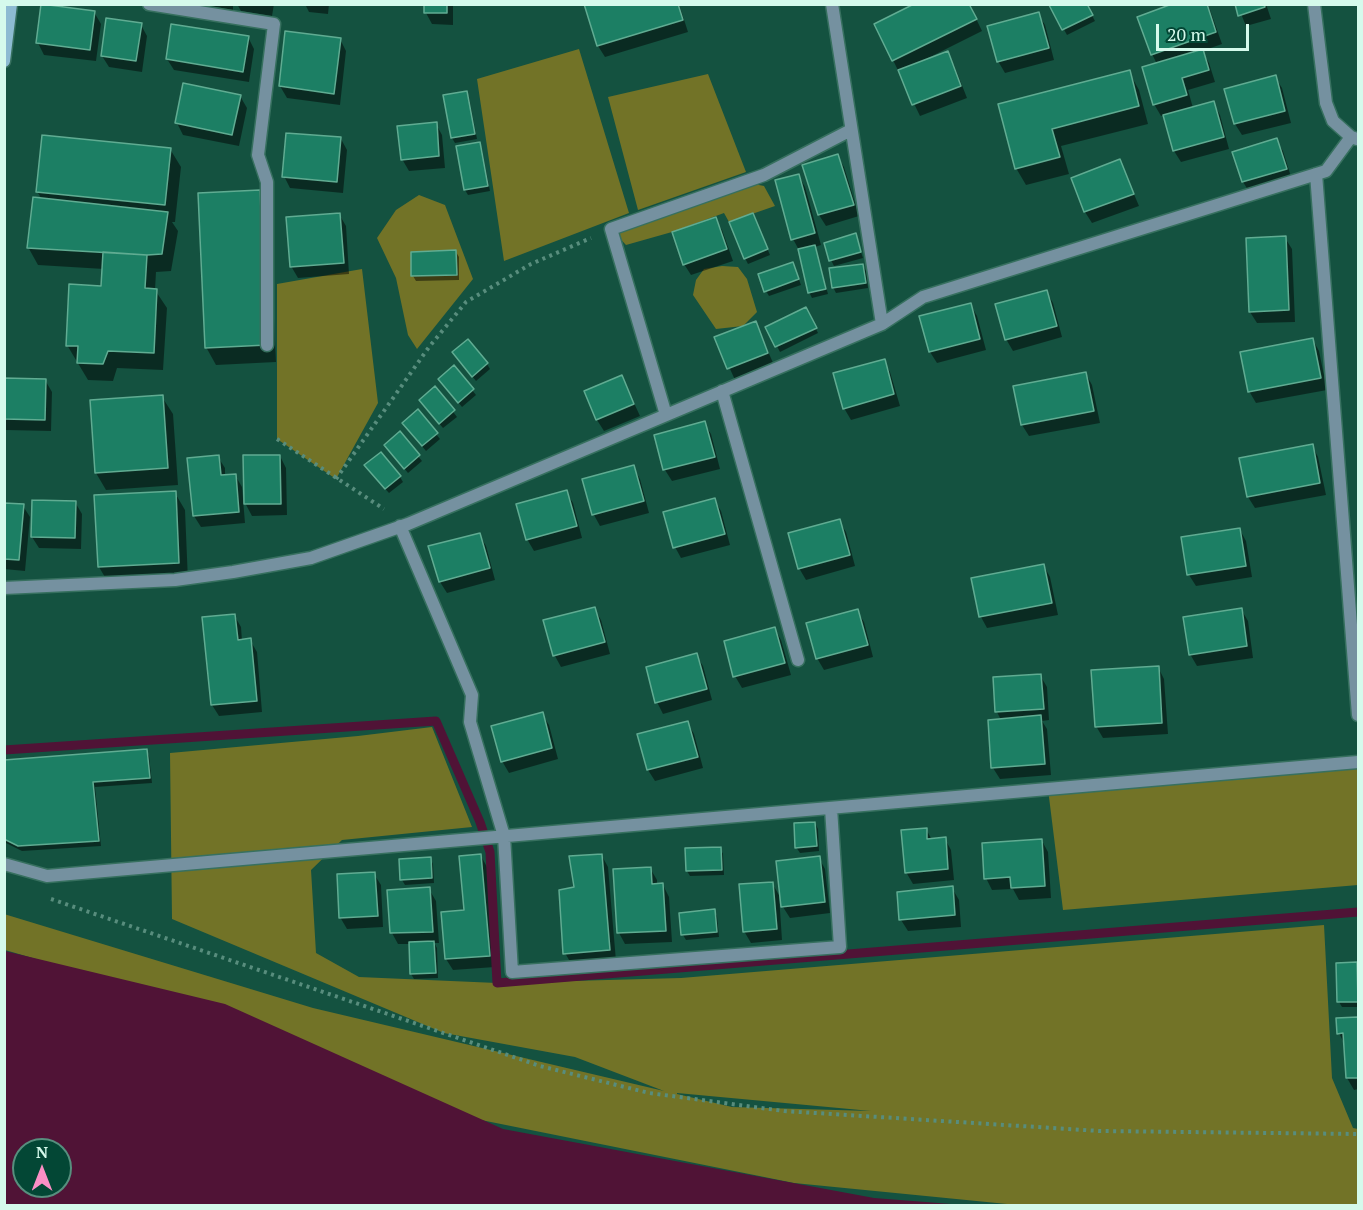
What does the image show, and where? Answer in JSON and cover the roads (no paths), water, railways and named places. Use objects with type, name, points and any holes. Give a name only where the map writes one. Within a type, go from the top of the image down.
[{"type":"street","points":[[4,61],[11,4]]},
{"type":"street","points":[[149,4],[274,24],[258,155],[267,182],[267,345]]},
{"type":"street","points":[[831,4],[882,324]]},
{"type":"street","points":[[4,588],[175,580],[310,558],[404,525],[882,324],[923,297],[1326,171],[1355,138],[1333,121],[1326,103],[1314,4]]},
{"type":"street","points":[[666,415],[611,229],[764,175],[851,130]]},
{"type":"street","points":[[1316,174],[1359,716]]},
{"type":"street","points":[[722,391],[798,660]]},
{"type":"street","points":[[404,525],[472,695],[470,722],[504,836],[512,972],[840,947],[831,808]]},
{"type":"street","points":[[4,864],[47,876],[1359,762]]},
{"type":"waterway","points":[[4,750],[436,721],[480,822],[490,852],[497,983],[1358,912]]}]
